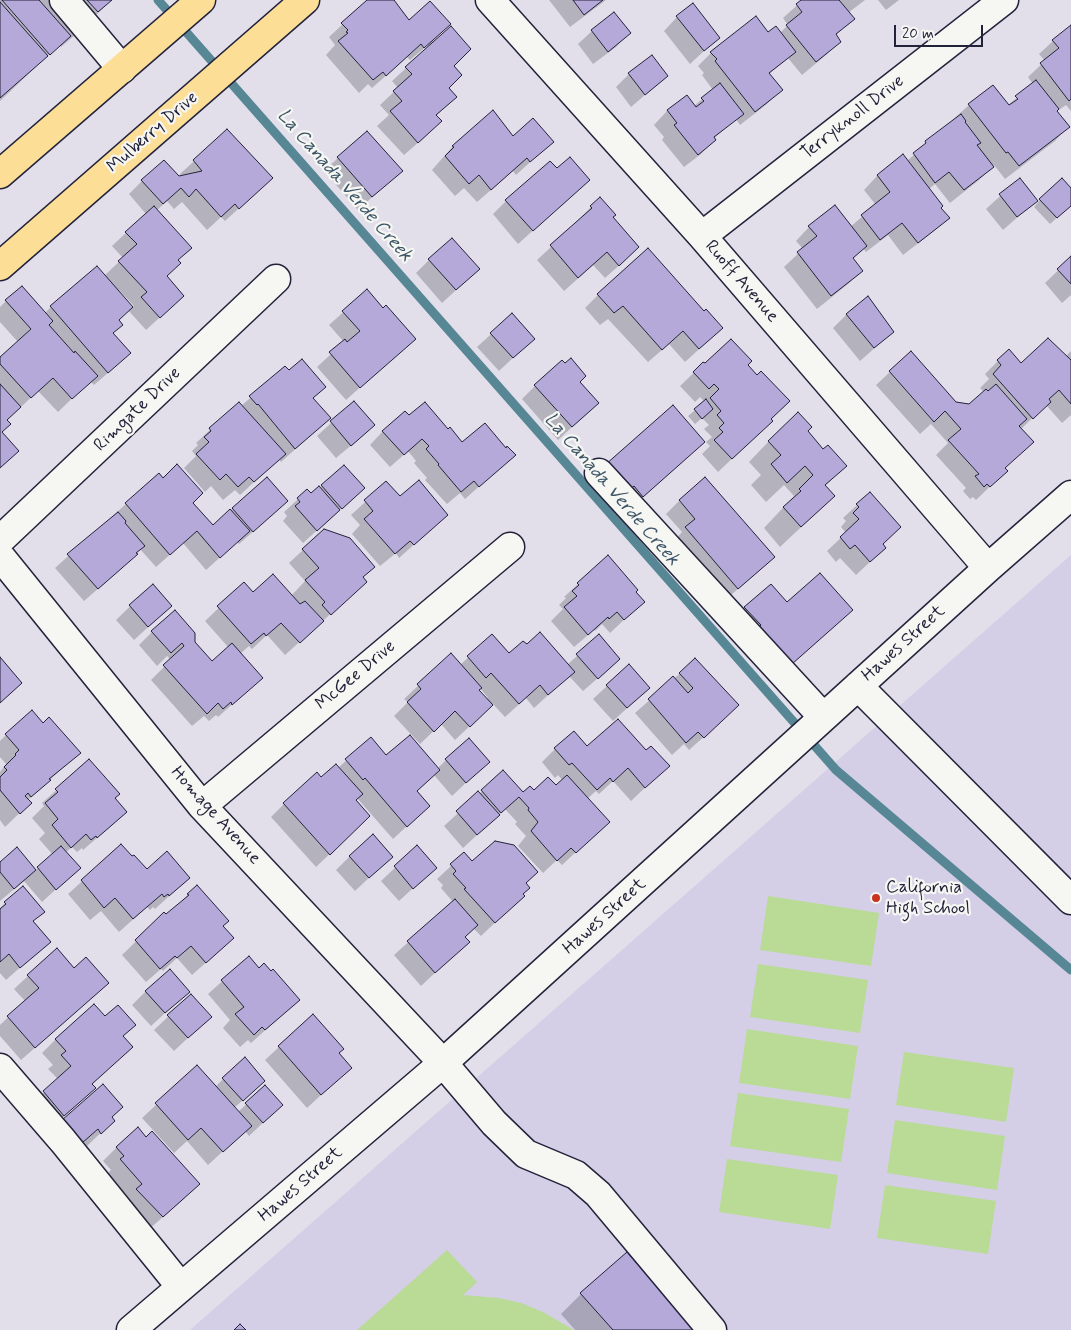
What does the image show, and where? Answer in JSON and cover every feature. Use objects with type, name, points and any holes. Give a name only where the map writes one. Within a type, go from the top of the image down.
[{"type":"main road","name":"Mulberry Drive","points":[[0,266],[305,0]]},
{"type":"main road","points":[[0,174],[196,4]]},
{"type":"street","points":[[64,0],[122,68]]},
{"type":"street","name":"Ruoff Avenue","points":[[490,0],[702,236],[988,568]]},
{"type":"street","name":"Terryknoll Drive","points":[[702,236],[1004,0]]},
{"type":"street","name":"Rimgate Drive","points":[[0,540],[276,279]]},
{"type":"street","points":[[599,473],[820,720]]},
{"type":"street","name":"Hawes Street","points":[[131,1330],[443,1063],[988,568],[1071,495]]},
{"type":"street","name":"McGee Drive","points":[[202,806],[510,547]]},
{"type":"street","name":"Homage Avenue","points":[[0,556],[202,806],[443,1063],[494,1123],[526,1154],[576,1175],[598,1194],[712,1330]]},
{"type":"street","points":[[858,686],[1042,873],[1071,900]]},
{"type":"street","points":[[1042,873],[1071,878]]},
{"type":"street","points":[[0,1068],[63,1141],[181,1287]]},
{"type":"shaded area","name":"California High School","points":[[1071,555],[1071,1330],[190,1330],[448,1103]]},
{"type":"green space","points":[[768,896],[879,913],[871,966],[760,950]]},
{"type":"green space","points":[[758,964],[868,980],[860,1033],[750,1017]]},
{"type":"green space","points":[[747,1029],[858,1046],[850,1099],[739,1083]]},
{"type":"green space","points":[[904,1052],[1014,1068],[1006,1122],[896,1105]]},
{"type":"green space","points":[[738,1093],[849,1109],[841,1162],[730,1146]]},
{"type":"green space","points":[[895,1120],[1005,1136],[997,1190],[887,1173]]},
{"type":"green space","points":[[727,1159],[838,1175],[830,1229],[719,1212]]},
{"type":"green space","points":[[885,1185],[996,1201],[988,1254],[877,1238]]},
{"type":"green space","points":[[447,1250],[477,1282],[463,1295],[499,1298],[521,1303],[543,1312],[574,1330],[357,1330]]},
{"type":"building","points":[[2,0],[39,0],[71,36],[50,55]]},
{"type":"building","points":[[87,0],[112,0],[98,12]]},
{"type":"building","points":[[367,0],[394,0],[409,20],[430,1],[451,24],[424,48],[421,44],[386,76],[383,72],[373,80],[338,41],[348,33],[346,32],[348,30],[341,23]]},
{"type":"building","points":[[573,0],[603,0],[584,15]]},
{"type":"building","points":[[801,0],[839,0],[855,19],[836,34],[841,42],[816,62],[786,25],[802,12],[796,4]]},
{"type":"building","points":[[0,2],[48,56],[0,98]]},
{"type":"building","points":[[693,3],[720,38],[704,51],[676,16]]},
{"type":"building","points":[[614,12],[631,33],[608,52],[591,30]]},
{"type":"building","points":[[756,16],[768,32],[776,26],[796,52],[769,73],[783,90],[755,112],[710,52]]},
{"type":"building","points":[[1071,25],[1071,99],[1069,101],[1040,63],[1059,48],[1052,40]]},
{"type":"building","points":[[451,26],[471,49],[454,66],[462,75],[449,88],[457,97],[436,115],[442,121],[418,143],[390,111],[402,101],[393,91],[412,74],[405,67]]},
{"type":"building","points":[[652,55],[668,76],[645,95],[628,73]]},
{"type":"building","points":[[1036,80],[1059,109],[1057,111],[1070,127],[1019,166],[1008,152],[1006,153],[968,104],[993,85],[1009,105],[1018,99],[1015,96]]},
{"type":"building","points":[[720,83],[744,114],[714,137],[716,140],[698,155],[674,125],[677,123],[667,110],[687,95],[696,107],[704,101],[701,98]]},
{"type":"building","points":[[493,110],[513,136],[533,118],[554,142],[530,162],[527,158],[491,190],[479,175],[469,184],[445,156],[454,147],[452,146]]},
{"type":"building","points":[[961,114],[981,143],[977,145],[994,167],[964,190],[949,172],[935,183],[913,153],[926,143],[925,141]]},
{"type":"building","points":[[227,129],[273,178],[239,209],[235,204],[221,217],[196,189],[189,197],[181,188],[163,204],[141,180],[164,160],[179,176],[202,171],[193,160]]},
{"type":"building","points":[[367,131],[403,171],[372,197],[337,157]]},
{"type":"building","points":[[903,154],[950,218],[918,243],[902,223],[880,240],[861,215],[890,192],[877,175]]},
{"type":"building","points":[[570,157],[590,180],[533,231],[505,200],[550,161],[557,168]]},
{"type":"building","points":[[1020,178],[1038,201],[1017,217],[999,194]]},
{"type":"building","points":[[1062,178],[1071,188],[1071,206],[1057,218],[1039,199]]},
{"type":"building","points":[[600,197],[616,215],[613,217],[639,247],[619,266],[607,252],[578,278],[550,245],[592,208],[590,206]]},
{"type":"building","points":[[835,205],[867,246],[853,258],[863,271],[831,296],[797,252],[817,236],[808,226]]},
{"type":"building","points":[[154,206],[192,248],[178,260],[181,263],[167,276],[184,296],[160,318],[141,297],[147,292],[118,261],[137,244],[125,232]]},
{"type":"building","points":[[452,238],[480,269],[456,290],[428,259]]},
{"type":"building","points":[[648,248],[704,311],[706,309],[723,328],[699,349],[683,331],[662,350],[623,306],[614,313],[597,294]]},
{"type":"building","points":[[1071,256],[1071,284],[1057,269]]},
{"type":"building","points":[[97,266],[133,307],[119,320],[123,325],[113,333],[131,353],[108,373],[50,306]]},
{"type":"building","points":[[22,286],[53,321],[49,325],[98,376],[72,399],[53,378],[31,398],[0,364],[0,357],[31,329],[5,300]]},
{"type":"building","points":[[367,289],[383,308],[386,305],[416,339],[360,388],[329,352],[345,339],[347,342],[360,331],[342,311]]},
{"type":"building","points":[[868,296],[894,332],[874,348],[846,314]]},
{"type":"building","points":[[512,313],[535,339],[513,358],[490,333]]},
{"type":"building","points":[[1048,338],[1071,360],[1071,404],[1059,390],[1049,399],[1051,402],[1033,419],[993,374],[1001,365],[997,360],[1009,349],[1021,363]]},
{"type":"building","points":[[731,339],[752,361],[748,365],[757,375],[761,371],[790,401],[771,419],[773,421],[732,459],[714,440],[723,432],[719,428],[724,423],[717,415],[721,411],[710,398],[719,389],[714,384],[709,389],[693,372]]},
{"type":"building","points":[[911,351],[956,402],[969,404],[986,389],[988,391],[996,384],[1027,419],[1019,426],[1034,442],[1005,468],[1008,471],[990,487],[987,484],[984,487],[975,476],[979,474],[948,440],[961,429],[945,411],[934,422],[889,371]]},
{"type":"building","points":[[571,358],[586,376],[580,382],[599,403],[572,427],[534,385],[562,360],[565,363]]},
{"type":"building","points":[[302,359],[326,387],[313,398],[331,418],[295,449],[258,404],[249,396],[285,366],[289,370]]},
{"type":"building","points":[[0,384],[21,407],[7,420],[11,424],[2,432],[19,451],[0,468]]},
{"type":"building","points":[[706,399],[713,409],[702,419],[694,409]]},
{"type":"building","points":[[354,401],[375,425],[351,446],[330,421]]},
{"type":"building","points":[[239,402],[286,454],[254,482],[249,477],[238,487],[226,474],[220,480],[196,454],[209,442],[204,437],[211,431],[209,428]]},
{"type":"building","points":[[425,402],[462,442],[485,423],[506,448],[507,446],[516,455],[479,487],[474,481],[461,492],[426,449],[429,446],[422,439],[404,455],[382,431],[405,411],[409,415]]},
{"type":"building","points":[[673,405],[705,442],[643,497],[634,486],[628,491],[605,465]]},
{"type":"building","points":[[798,412],[812,427],[808,431],[823,449],[828,445],[847,466],[825,485],[835,496],[801,527],[783,507],[801,491],[799,489],[813,475],[805,466],[787,483],[771,464],[781,455],[768,441]]},
{"type":"building","points":[[177,464],[203,493],[193,503],[213,525],[230,509],[250,531],[220,558],[197,531],[170,555],[125,503],[159,473],[163,478]]},
{"type":"building","points":[[344,465],[365,488],[342,509],[321,485]]},
{"type":"building","points":[[267,477],[288,501],[253,532],[232,508]]},
{"type":"building","points":[[705,477],[775,557],[738,589],[685,527],[695,519],[679,500]]},
{"type":"building","points":[[419,480],[448,515],[414,545],[410,541],[395,554],[364,519],[373,511],[364,500],[386,481],[400,496]]},
{"type":"building","points":[[319,486],[340,510],[317,531],[295,506],[300,502],[297,498],[307,489],[311,493]]},
{"type":"building","points":[[870,492],[901,527],[883,544],[886,548],[870,562],[855,545],[850,549],[840,537],[859,519],[853,513],[859,507],[856,504]]},
{"type":"building","points":[[118,512],[145,546],[98,589],[67,554]]},
{"type":"building","points":[[324,529],[350,538],[375,567],[363,577],[367,582],[331,615],[322,605],[325,602],[305,580],[319,568],[302,549]]},
{"type":"building","points":[[608,555],[638,590],[636,592],[645,602],[624,620],[617,612],[609,619],[608,617],[588,635],[564,607],[577,596],[572,591],[579,585],[577,583]]},
{"type":"building","points":[[820,573],[853,610],[792,664],[744,607],[771,584],[787,602]]},
{"type":"building","points":[[273,574],[300,604],[305,601],[324,621],[300,643],[281,623],[266,636],[264,633],[251,644],[217,606],[244,582],[253,592]]},
{"type":"building","points":[[153,584],[172,606],[148,627],[129,605]]},
{"type":"building","points":[[175,610],[195,633],[195,642],[212,661],[232,643],[263,678],[232,705],[231,702],[223,709],[218,703],[207,714],[163,665],[184,646],[182,643],[171,653],[151,631]]},
{"type":"building","points":[[540,632],[575,672],[548,695],[540,685],[519,704],[491,673],[486,678],[467,656],[492,634],[509,653],[523,641],[527,644]]},
{"type":"building","points":[[599,634],[620,659],[598,679],[576,654]]},
{"type":"building","points":[[451,653],[482,688],[479,690],[493,705],[470,727],[455,711],[434,732],[407,702],[421,689],[417,684]]},
{"type":"building","points":[[0,657],[22,683],[0,703]]},
{"type":"building","points":[[695,658],[739,705],[704,738],[698,732],[686,743],[648,699],[673,676],[688,693],[693,688],[679,673]]},
{"type":"building","points":[[629,664],[650,688],[627,708],[606,685]]},
{"type":"building","points":[[32,710],[43,723],[49,717],[81,753],[49,779],[51,780],[31,797],[28,793],[25,796],[32,803],[20,814],[0,790],[0,777],[7,770],[4,767],[19,750],[5,734]]},
{"type":"building","points":[[618,719],[646,750],[651,746],[670,766],[645,788],[628,768],[613,782],[610,778],[597,790],[572,763],[569,765],[554,748],[574,731],[587,746]]},
{"type":"building","points":[[410,735],[440,770],[417,791],[430,806],[407,827],[365,778],[363,780],[345,759],[371,737],[386,755]]},
{"type":"building","points":[[469,738],[490,762],[466,783],[445,759]]},
{"type":"building","points":[[89,759],[120,794],[115,798],[127,812],[97,838],[96,836],[91,840],[86,834],[71,848],[52,825],[58,819],[45,803],[58,792],[55,789]]},
{"type":"building","points":[[336,764],[363,794],[356,800],[370,816],[330,855],[283,803],[317,772],[321,777]]},
{"type":"building","points":[[503,770],[523,792],[530,786],[534,790],[548,777],[556,785],[567,775],[610,822],[576,853],[571,848],[557,861],[531,831],[538,822],[519,797],[501,813],[481,790]]},
{"type":"building","points":[[478,791],[500,815],[477,835],[456,811]]},
{"type":"building","points":[[373,834],[393,857],[369,878],[349,856]]},
{"type":"building","points":[[495,841],[514,845],[538,872],[526,883],[530,888],[523,894],[525,896],[495,923],[464,889],[466,888],[453,874],[456,871],[450,864],[464,852],[472,861]]},
{"type":"building","points":[[121,844],[147,869],[167,851],[190,878],[169,896],[168,894],[164,897],[162,894],[133,919],[115,898],[104,908],[81,880]]},
{"type":"building","points":[[417,845],[437,868],[413,889],[394,866]]},
{"type":"building","points":[[61,846],[81,868],[56,890],[37,867]]},
{"type":"building","points":[[17,847],[36,870],[14,889],[0,872],[0,862]]},
{"type":"building","points":[[197,885],[229,921],[223,926],[234,938],[206,963],[191,946],[177,958],[175,956],[160,969],[135,940],[164,912],[166,914],[189,895],[187,894]]},
{"type":"building","points":[[23,886],[45,912],[33,921],[51,942],[20,968],[9,954],[0,962],[0,909],[6,904],[4,902]]},
{"type":"building","points":[[455,899],[478,925],[465,937],[470,942],[435,973],[407,941]]},
{"type":"building","points":[[57,948],[74,968],[86,957],[109,983],[35,1048],[7,1016],[39,988],[27,975]]},
{"type":"building","points":[[249,956],[259,968],[264,963],[271,971],[273,969],[300,1000],[265,1030],[262,1027],[254,1035],[235,1014],[244,1007],[221,980]]},
{"type":"building","points":[[170,969],[190,992],[165,1013],[145,991]]},
{"type":"building","points":[[191,994],[212,1017],[188,1038],[167,1015]]},
{"type":"building","points":[[94,1004],[105,1016],[118,1005],[136,1025],[123,1036],[133,1047],[92,1084],[96,1088],[64,1116],[43,1091],[71,1066],[61,1055],[66,1051],[55,1039]]},
{"type":"building","points":[[313,1014],[344,1049],[339,1053],[352,1068],[321,1095],[278,1046]]},
{"type":"building","points":[[245,1057],[265,1081],[243,1101],[222,1078]]},
{"type":"building","points":[[197,1065],[252,1126],[223,1152],[201,1128],[188,1140],[155,1103]]},
{"type":"building","points":[[103,1084],[123,1107],[112,1117],[115,1121],[101,1134],[98,1129],[82,1143],[62,1120]]},
{"type":"building","points":[[265,1085],[283,1105],[263,1123],[245,1103]]},
{"type":"building","points":[[138,1127],[146,1137],[152,1131],[200,1184],[163,1217],[136,1189],[142,1184],[120,1159],[124,1156],[116,1147]]},
{"type":"building","points":[[627,1252],[695,1330],[613,1330],[580,1293]]},
{"type":"building","points":[[240,1324],[246,1330],[234,1330]]},
{"type":"waterway","name":"La Canada Verde Creek","points":[[158,0],[836,770],[1071,970]]},
{"type":"place","name":"California High School","points":[[876,898]]}]
